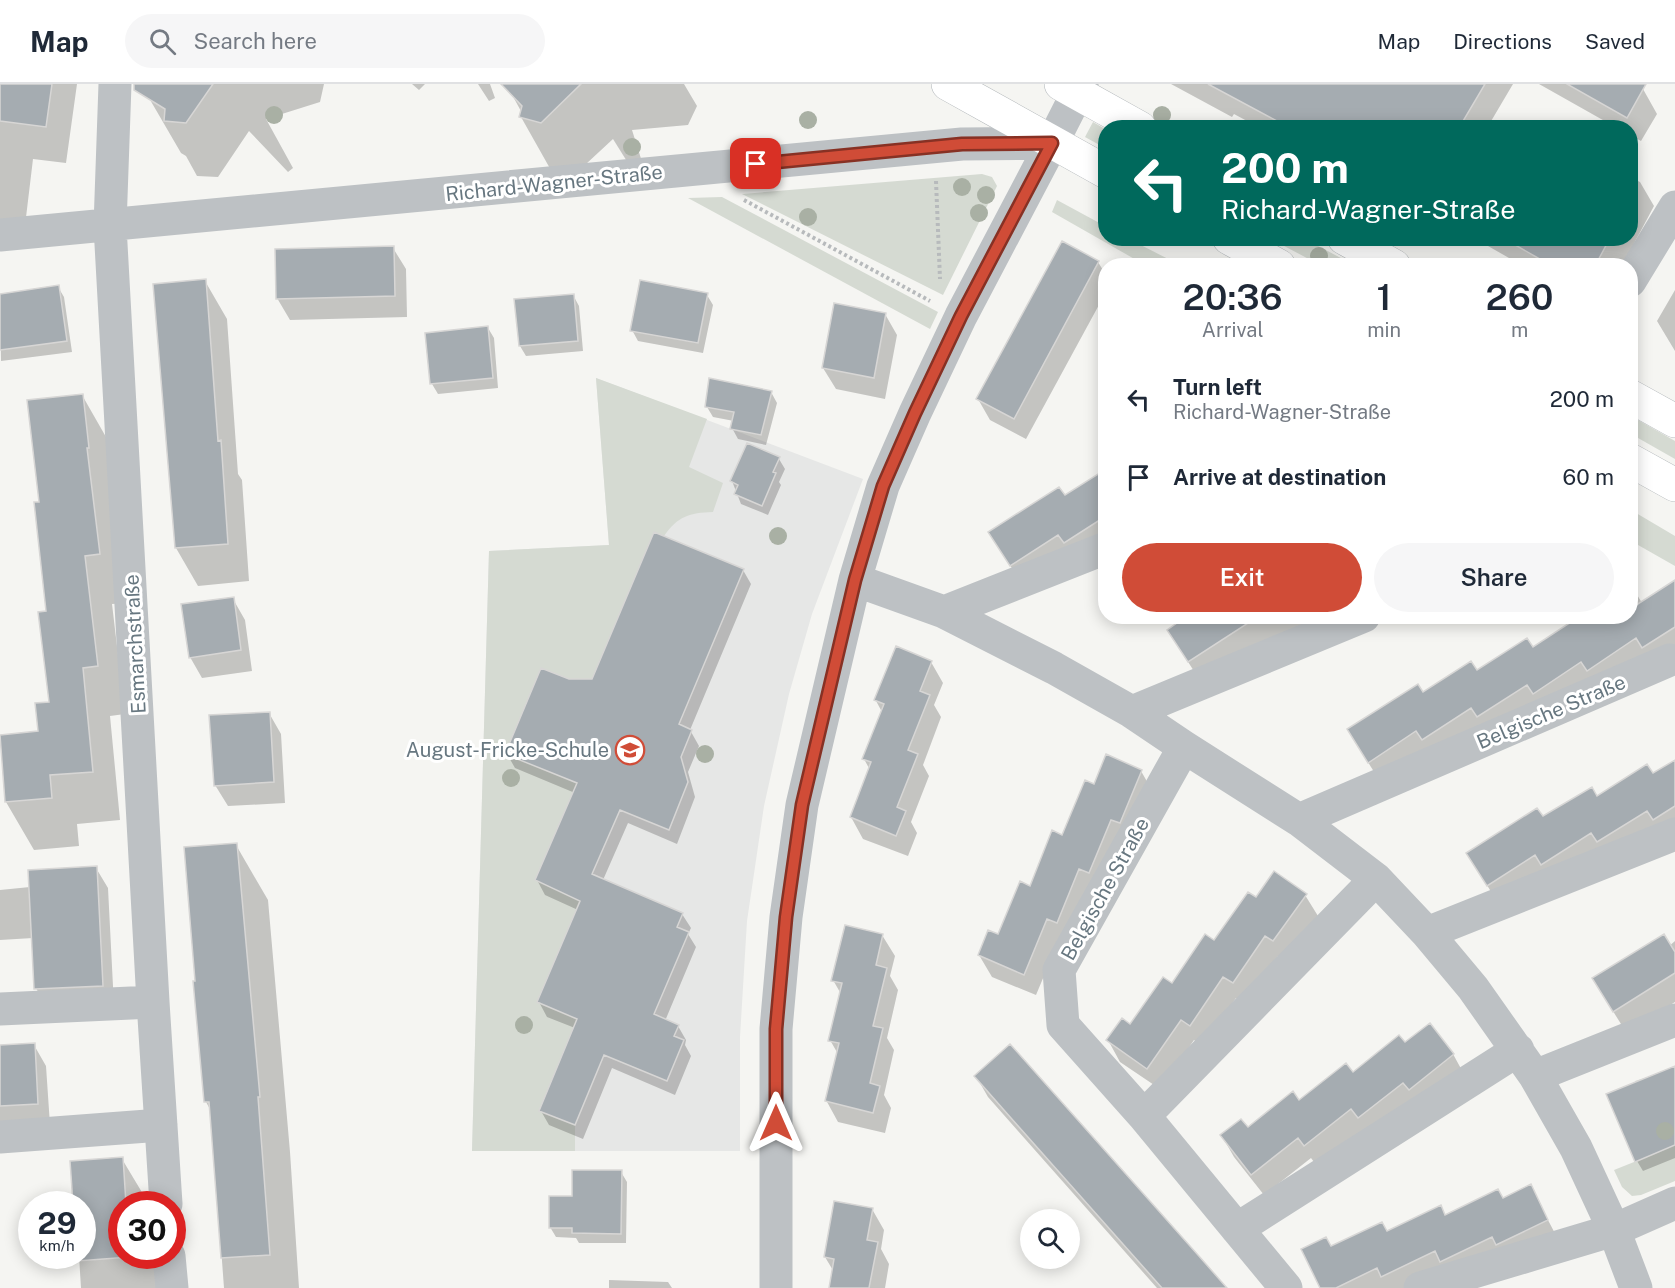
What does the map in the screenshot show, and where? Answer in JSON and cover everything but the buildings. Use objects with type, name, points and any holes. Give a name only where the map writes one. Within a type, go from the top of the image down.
[{"type":"main road","points":[[948,84],[1098,168]]},
{"type":"main road","points":[[1073,86],[1127,120]]},
{"type":"main road","points":[[1243,246],[1265,258]]},
{"type":"main road","points":[[1358,246],[1380,258]]},
{"type":"main road","points":[[1638,400],[1675,421]]},
{"type":"main road","points":[[1638,464],[1675,485]]},
{"type":"street","name":"Esmarchstraße","points":[[115,84],[110,226],[165,1191]]},
{"type":"street","points":[[776,1288],[776,1029],[786,917],[802,805],[855,580],[883,486],[951,311],[1052,143],[1073,86]]},
{"type":"street","name":"Richard-Wagner-Straße","points":[[0,235],[934,146],[1052,143]]},
{"type":"street","points":[[1638,268],[1675,207]]},
{"type":"street","points":[[944,612],[1098,551]]},
{"type":"street","points":[[855,580],[944,612],[1054,668],[1132,712],[1299,820],[1376,879],[1427,933],[1473,988],[1526,1063],[1575,1148],[1614,1230],[1636,1288]]},
{"type":"street","points":[[1132,712],[1345,624]]},
{"type":"street","name":"Belgische Straße","points":[[1299,820],[1670,660]]},
{"type":"street","name":"Belgische Straße","points":[[1184,747],[1059,970],[1063,1024],[1144,1116],[1286,1288]]},
{"type":"street","points":[[1427,933],[1675,834]]},
{"type":"street","points":[[1144,1116],[1376,879]]},
{"type":"street","points":[[0,1009],[153,1002]]},
{"type":"street","points":[[1237,1229],[1526,1063],[1675,1020]]},
{"type":"street","points":[[0,1137],[161,1125]]},
{"type":"street","points":[[1420,1288],[1614,1230],[1675,1203]]},
{"type":"street","points":[[170,1269],[171,1288]]},
{"type":"path","points":[[934,146],[951,311]]},
{"type":"path","points":[[741,198],[951,311]]},
{"type":"shaded area","points":[[1093,122],[1098,125],[1098,144],[1085,137]]},
{"type":"shaded area","points":[[982,174],[992,177],[997,186],[943,295],[742,194]]},
{"type":"shaded area","points":[[722,197],[938,312],[930,329],[688,198]]},
{"type":"shaded area","points":[[1057,200],[1098,222],[1098,238],[1052,212]]},
{"type":"shaded area","points":[[1112,246],[1143,246],[1166,258],[1133,258]]},
{"type":"shaded area","points":[[1284,246],[1318,246],[1341,258],[1307,258]]},
{"type":"shaded area","name":"August-Fricke-Schule","points":[[596,378],[863,479],[812,614],[789,694],[764,806],[747,921],[740,1037],[740,1151],[472,1151],[489,551],[609,545]]},
{"type":"shaded area","points":[[596,378],[707,419],[689,467],[723,483],[713,512],[697,513],[685,517],[674,524],[664,536],[654,532],[589,687],[541,668],[505,753],[577,783],[536,880],[580,901],[537,1002],[577,1019],[539,1110],[575,1125],[575,1151],[472,1151],[489,551],[609,545]]},
{"type":"shaded area","points":[[1638,420],[1675,441],[1675,459],[1638,438]]},
{"type":"shaded area","points":[[1638,514],[1675,536],[1675,566],[1638,545]]},
{"type":"shaded area","points":[[1648,1077],[1675,1100],[1675,1181],[1641,1195],[1632,1196],[1622,1187],[1614,1170],[1664,1150],[1635,1081]]},
{"type":"place","name":"August-Fricke-Schule","points":[[630,750]]},
{"type":"route","points":[[756,164],[962,144],[1052,143],[961,316],[915,413],[883,486],[855,580],[802,805],[786,917],[776,1029],[776,1123]]}]
